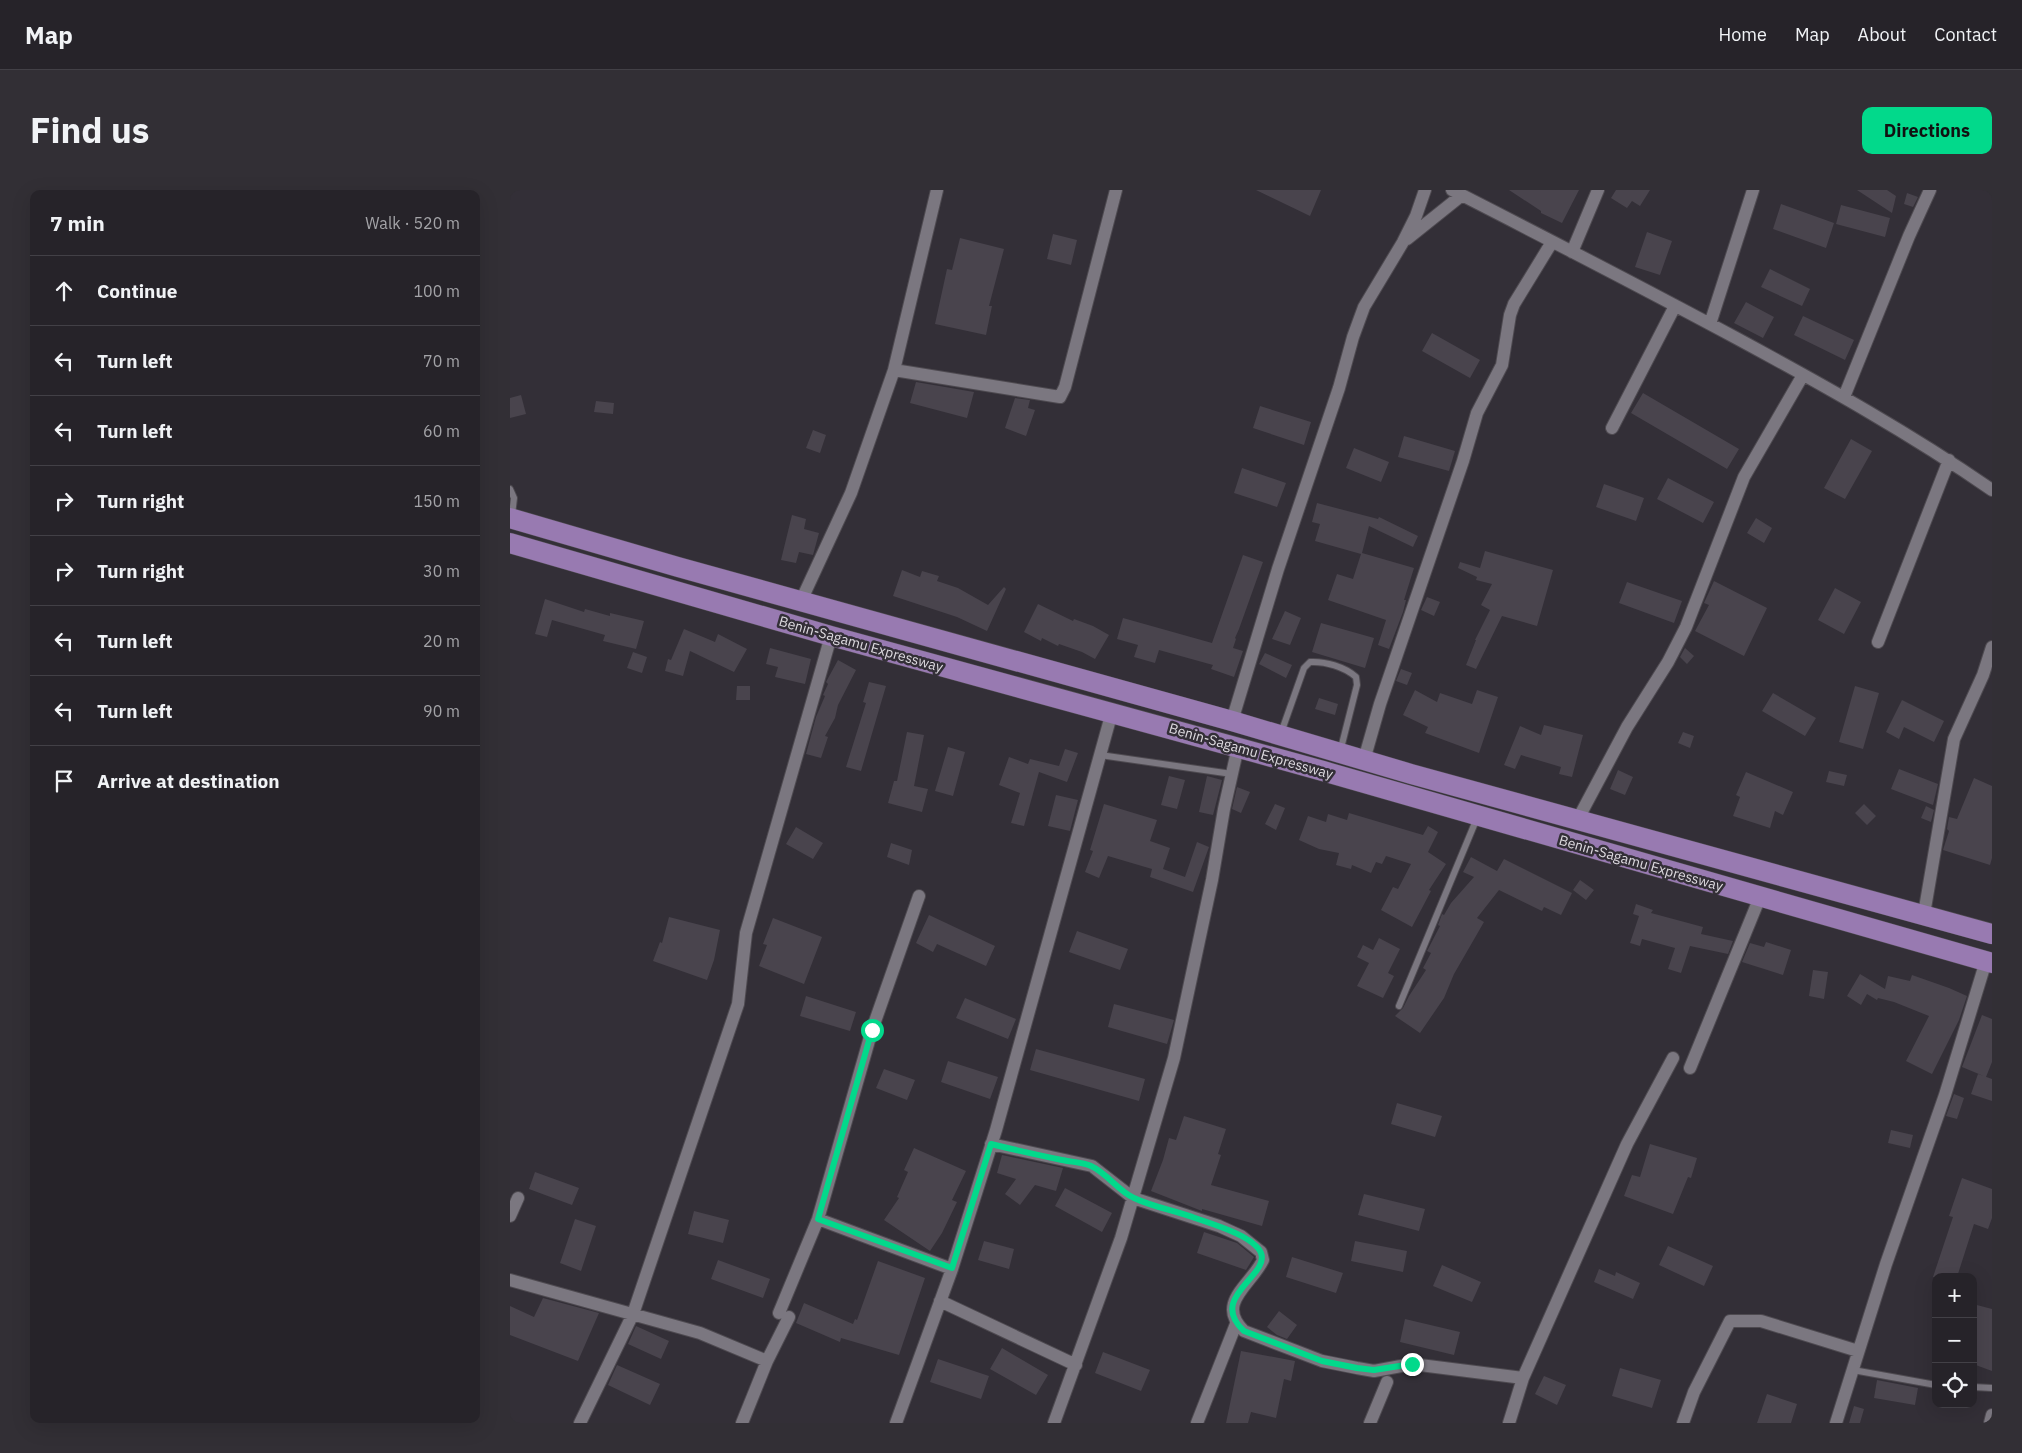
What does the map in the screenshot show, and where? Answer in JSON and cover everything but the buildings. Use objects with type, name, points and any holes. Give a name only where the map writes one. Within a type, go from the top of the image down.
[{"type":"highway","points":[[511,518],[1364,760],[1992,934]]},
{"type":"highway","name":"Benin-Sagamu Expressway","points":[[510,543],[831,636],[1238,747],[1989,962]]},
{"type":"street","points":[[801,601],[850,493],[894,370],[937,190]]},
{"type":"street","points":[[894,370],[1060,397],[1116,190]]},
{"type":"street","points":[[1232,721],[1278,569],[1337,396],[1353,338],[1364,307],[1403,242],[1416,216],[1425,190]]},
{"type":"street","points":[[1572,252],[1598,190]]},
{"type":"street","points":[[1710,324],[1753,190]]},
{"type":"street","points":[[1844,397],[1930,190]]},
{"type":"street","points":[[1403,242],[1457,193],[1710,324],[1844,397],[1948,460],[1992,490]]},
{"type":"street","points":[[1364,760],[1380,704],[1460,470],[1477,413],[1502,365],[1514,304],[1552,242]]},
{"type":"street","points":[[1612,428],[1675,306]]},
{"type":"street","points":[[1578,819],[1627,727],[1668,662],[1686,627],[1744,477],[1803,375]]},
{"type":"street","points":[[1878,642],[1948,460]]},
{"type":"street","points":[[580,1423],[633,1314],[738,1004],[746,933],[831,636]]},
{"type":"street","points":[[1924,914],[1954,739],[1983,675],[1992,647]]},
{"type":"street","points":[[896,1423],[952,1268],[991,1144],[1112,712]]},
{"type":"street","points":[[1054,1423],[1121,1238],[1174,1058],[1238,747]]},
{"type":"street","points":[[742,1423],[767,1361],[818,1219],[872,1030],[919,896]]},
{"type":"street","points":[[1690,1068],[1760,897]]},
{"type":"street","points":[[1836,1423],[1886,1264],[1989,962]]},
{"type":"street","points":[[1509,1423],[1523,1378],[1627,1144],[1673,1058]]},
{"type":"street","points":[[991,1144],[1092,1166],[1133,1198],[1218,1226],[1254,1244],[1261,1252],[1262,1260],[1259,1267],[1245,1283],[1234,1302],[1231,1313],[1236,1324],[1244,1331],[1322,1361],[1357,1368],[1374,1370],[1412,1364],[1523,1378]]},
{"type":"street","points":[[510,1216],[518,1198]]},
{"type":"street","points":[[818,1219],[952,1268]]},
{"type":"street","points":[[510,1280],[700,1333],[767,1361]]},
{"type":"street","points":[[940,1301],[1076,1365]]},
{"type":"street","points":[[1682,1423],[1694,1392],[1730,1321],[1760,1321],[1858,1351]]},
{"type":"street","points":[[1197,1423],[1236,1324]]},
{"type":"street","points":[[1370,1423],[1387,1382]]},
{"type":"street","points":[[1990,1423],[1992,1415]]},
{"type":"lane","points":[[510,488],[514,498],[511,518]]},
{"type":"lane","points":[[1280,735],[1304,668],[1310,662],[1319,661],[1349,671],[1356,677],[1357,685],[1340,753]]},
{"type":"lane","points":[[1100,755],[1232,774]]},
{"type":"lane","points":[[1399,1006],[1478,815]]},
{"type":"lane","points":[[1852,1370],[1932,1384]]},
{"type":"lane","points":[[1977,1387],[1992,1388]]},
{"type":"route","points":[[872,1030],[818,1219],[952,1268],[991,1144],[1092,1166],[1133,1198],[1218,1226],[1254,1244],[1261,1252],[1262,1260],[1259,1267],[1245,1283],[1234,1302],[1231,1313],[1236,1324],[1244,1331],[1322,1361],[1357,1368],[1374,1370],[1412,1364]]}]
